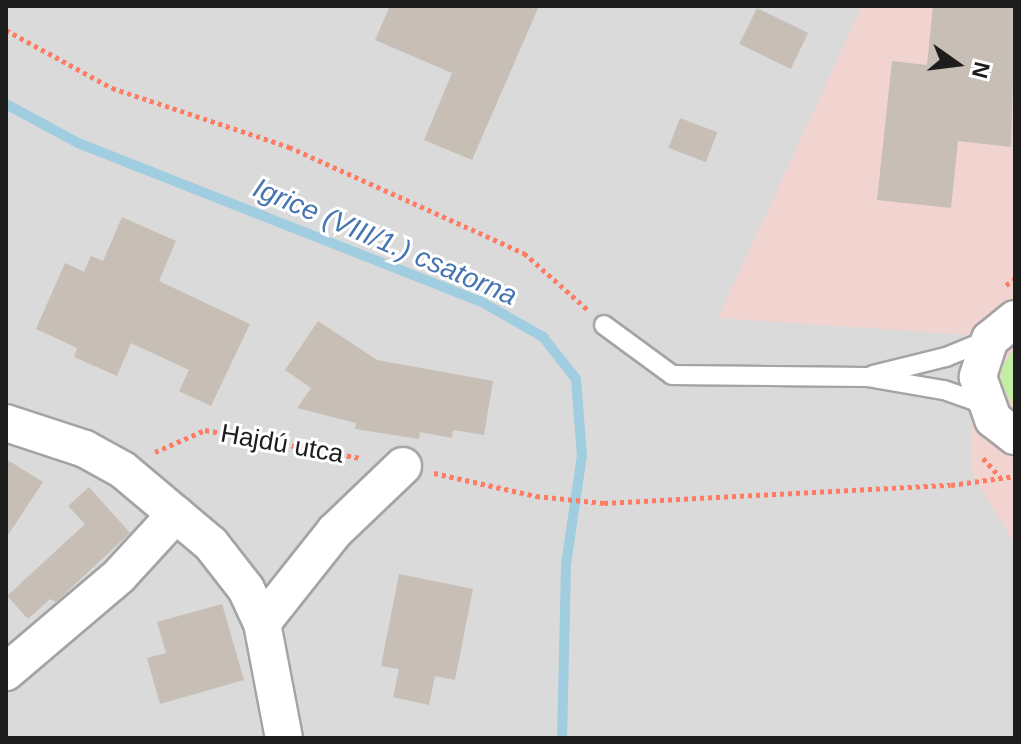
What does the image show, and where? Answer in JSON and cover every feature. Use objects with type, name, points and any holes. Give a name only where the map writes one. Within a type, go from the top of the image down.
[{"type":"street","points":[[1003,329],[978,377],[1005,431]]},
{"type":"street","points":[[6,423],[85,449],[123,470],[211,544],[246,589],[262,623],[284,738]]},
{"type":"street","points":[[262,623],[335,531],[403,466]]},
{"type":"street","points":[[6,672],[119,576],[176,514]]},
{"type":"lane","points":[[604,325],[672,375],[867,377],[944,390],[1005,431]]},
{"type":"lane","points":[[867,377],[946,357],[1003,329]]},
{"type":"path","points":[[6,30],[112,88],[289,147],[524,253],[604,325]]},
{"type":"path","name":"Hajdú utca","points":[[123,470],[180,436],[205,430],[403,466],[536,496],[604,503],[951,485],[1015,476]]},
{"type":"shaded area","points":[[6,6],[1015,6],[1015,738],[6,738]]},
{"type":"shaded area","points":[[862,6],[1015,6],[1015,544],[971,472],[972,335],[718,318]]},
{"type":"green space","points":[[1015,348],[1015,409],[1000,381],[1002,366]]},
{"type":"building","points":[[390,6],[539,6],[472,160],[424,140],[452,73],[375,40]]},
{"type":"building","points":[[933,6],[1015,6],[1011,147],[958,141],[951,208],[877,200],[892,61],[927,65]]},
{"type":"building","points":[[757,8],[808,33],[791,69],[739,44]]},
{"type":"building","points":[[680,118],[717,132],[706,162],[669,148]]},
{"type":"building","points":[[122,217],[176,241],[159,281],[250,324],[211,406],[179,391],[189,370],[131,343],[117,376],[74,357],[77,348],[36,329],[65,263],[84,272],[91,256],[103,261]]},
{"type":"building","points":[[318,321],[377,360],[493,381],[484,435],[453,430],[452,438],[420,432],[419,439],[355,429],[356,423],[297,408],[311,388],[285,370]]},
{"type":"building","points":[[6,459],[43,482],[6,538]]},
{"type":"building","points":[[89,487],[130,533],[56,602],[50,599],[28,619],[7,596],[85,524],[68,506]]},
{"type":"building","points":[[399,574],[473,589],[455,680],[435,676],[429,705],[393,697],[399,669],[381,666]]},
{"type":"building","points":[[222,604],[244,680],[160,704],[147,658],[166,653],[157,622]]},
{"type":"waterway","name":"Igrice (VIII/1.) csatorna","points":[[6,104],[78,143],[480,301],[543,337],[576,379],[582,455],[566,565],[562,738]]}]
